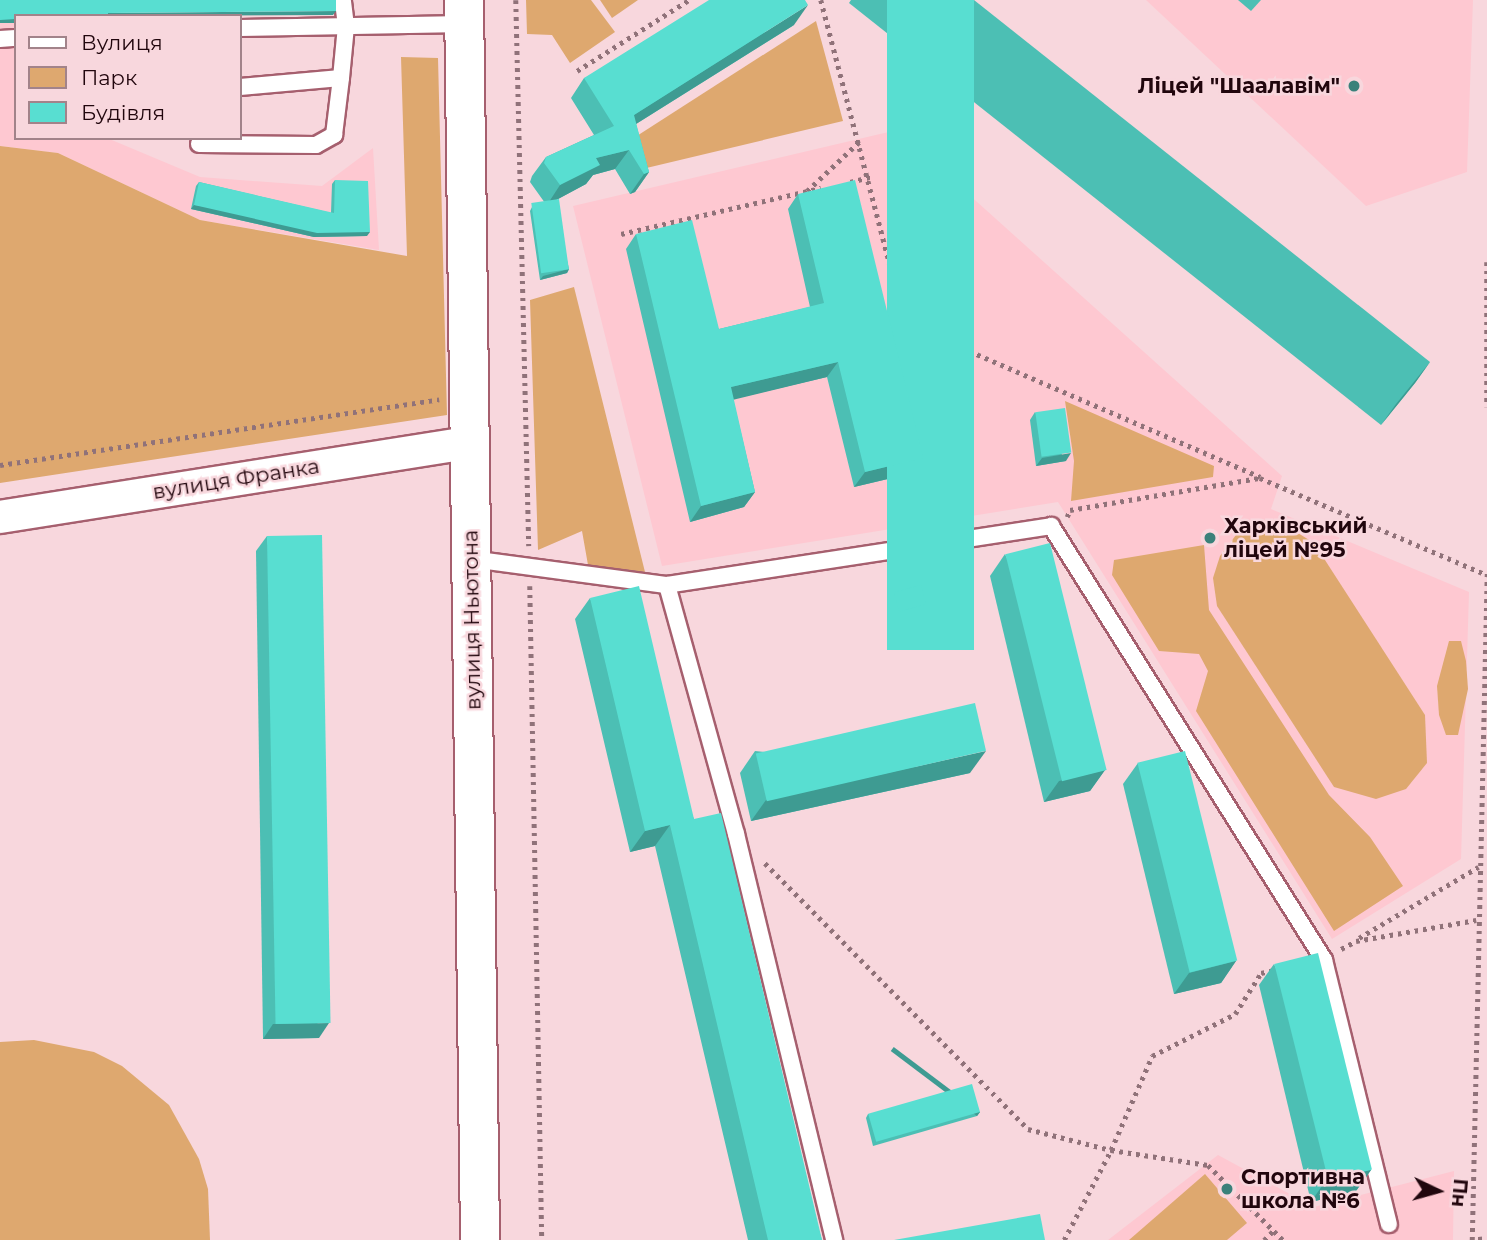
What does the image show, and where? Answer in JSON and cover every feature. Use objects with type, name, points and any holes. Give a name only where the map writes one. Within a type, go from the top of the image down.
[{"type":"street","name":"вулиця Ньютона","points":[[465,12],[480,1240]]},
{"type":"street","name":"вулиця Франка","points":[[0,517],[472,442]]},
{"type":"lane","points":[[199,144],[316,145],[334,135],[346,26],[343,0]]},
{"type":"lane","points":[[242,29],[346,26],[465,12]]},
{"type":"lane","points":[[242,87],[341,79]]},
{"type":"lane","points":[[928,411],[958,540]]},
{"type":"lane","points":[[471,559],[667,585],[1051,526],[1324,960],[1389,1224]]},
{"type":"lane","points":[[667,585],[736,834],[834,1240]]},
{"type":"path","points":[[516,0],[530,567],[542,1240]]},
{"type":"path","points":[[577,71],[689,0]]},
{"type":"path","points":[[821,0],[870,177],[928,411]]},
{"type":"path","points":[[806,191],[860,141]]},
{"type":"path","points":[[845,183],[870,177]]},
{"type":"path","points":[[621,234],[832,186]]},
{"type":"path","points":[[1487,262],[1487,407]]},
{"type":"path","points":[[878,331],[907,324],[1260,478],[1487,573],[1478,867],[1472,1240],[1487,1238]]},
{"type":"path","points":[[0,466],[471,394]]},
{"type":"path","points":[[1051,526],[1064,523],[1070,510],[1260,478]]},
{"type":"path","points":[[736,834],[1028,1129],[1111,1150],[1208,1165],[1283,1240]]},
{"type":"path","points":[[1356,941],[1478,867]]},
{"type":"path","points":[[1064,1240],[1111,1150],[1152,1056],[1235,1014]]},
{"type":"path","points":[[1264,1240],[1273,1231]]},
{"type":"shaded area","points":[[0,0],[14,14],[14,140],[112,140],[200,177],[322,186],[373,148],[379,250],[200,220],[58,153],[0,146]]},
{"type":"shaded area","name":"Ліцей \"Шаалавім\"","points":[[1146,0],[1473,0],[1467,172],[1366,206]]},
{"type":"shaded area","name":"Харківський ліцей №95","points":[[897,130],[1282,476],[1271,509],[1469,592],[1461,859],[1332,939],[1058,502],[662,566],[573,206]]},
{"type":"shaded area","name":"Спортивна школа №6","points":[[1218,1155],[1314,1207],[1454,1171],[1453,1240],[1108,1240]]},
{"type":"green space","points":[[526,0],[591,0],[615,32],[570,63],[552,35],[527,34]]},
{"type":"green space","points":[[600,0],[638,0],[612,18]]},
{"type":"green space","points":[[816,21],[843,121],[638,170],[629,141]]},
{"type":"green space","points":[[401,57],[438,58],[447,415],[0,483],[0,146],[58,153],[200,220],[407,256]]},
{"type":"green space","points":[[574,287],[645,572],[588,565],[582,531],[538,550],[530,300]]},
{"type":"green space","points":[[1065,401],[1214,466],[1213,477],[1071,501],[1074,461]]},
{"type":"green space","points":[[1270,524],[1293,530],[1314,543],[1425,715],[1427,763],[1406,789],[1376,799],[1334,787],[1217,606],[1213,578],[1220,556],[1239,531]]},
{"type":"green space","points":[[1204,545],[1209,610],[1329,795],[1370,837],[1403,886],[1334,931],[1196,711],[1208,671],[1199,654],[1159,651],[1112,575],[1114,560]]},
{"type":"green space","points":[[1449,641],[1461,641],[1466,661],[1468,689],[1458,735],[1446,735],[1439,715],[1437,686]]},
{"type":"green space","points":[[34,1040],[94,1052],[122,1066],[169,1105],[199,1159],[208,1189],[210,1240],[0,1240],[0,1042]]},
{"type":"green space","points":[[1205,1174],[1247,1223],[1227,1240],[1129,1240]]},
{"type":"building","points":[[0,0],[336,0],[336,11],[14,14],[14,19],[0,20]]},
{"type":"building","points":[[709,0],[805,0],[808,5],[634,115],[649,172],[644,174],[629,150],[596,158],[600,165],[560,185],[544,163],[546,157],[614,126],[584,78]]},
{"type":"building","points":[[887,0],[974,0],[974,650],[887,650]]},
{"type":"building","points":[[335,180],[368,181],[370,232],[317,233],[194,205],[199,182],[334,213]]},
{"type":"building","points":[[855,180],[923,458],[865,472],[838,362],[731,387],[755,492],[701,506],[636,234],[692,220],[719,329],[824,303],[798,194]]},
{"type":"building","points":[[559,199],[569,269],[541,273],[531,203]]},
{"type":"building","points":[[1065,408],[1071,453],[1042,457],[1035,412]]},
{"type":"building","points":[[322,535],[331,1023],[276,1024],[267,536]]},
{"type":"building","points":[[1050,543],[1107,770],[1062,781],[1005,554]]},
{"type":"building","points":[[921,585],[926,604],[899,612],[894,592]]},
{"type":"building","points":[[639,586],[694,819],[721,813],[822,1240],[768,1240],[670,825],[645,831],[590,598]]},
{"type":"building","points":[[975,703],[986,751],[767,801],[756,754]]},
{"type":"building","points":[[1185,751],[1237,961],[1190,972],[1137,763]]},
{"type":"building","points":[[1318,953],[1372,1169],[1328,1180],[1274,964]]},
{"type":"building","points":[[972,1084],[980,1112],[876,1142],[868,1114]]},
{"type":"building","points":[[1040,1214],[1045,1240],[894,1240]]},
{"type":"place","name":"Ліцей \"Шаалавім\"","points":[[1354,86]]},
{"type":"place","name":"Харківський ліцей №95","points":[[1210,538]]},
{"type":"place","name":"Спортивна школа №6","points":[[1227,1189]]}]
